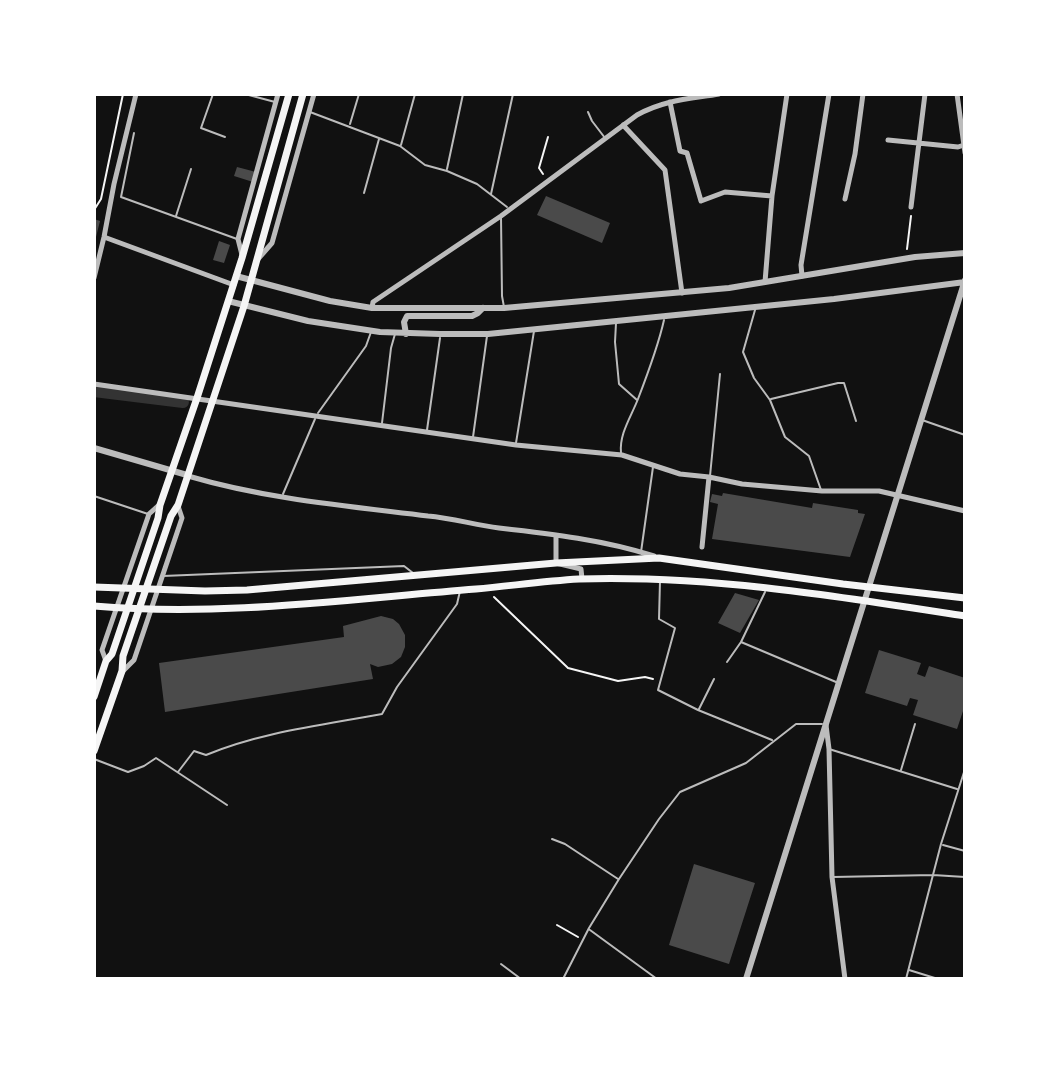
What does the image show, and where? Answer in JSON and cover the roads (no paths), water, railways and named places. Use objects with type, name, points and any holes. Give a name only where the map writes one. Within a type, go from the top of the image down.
[{"type":"main road","points":[[94,697],[97,681],[112,654],[197,398],[242,258],[289,94]]},
{"type":"main road","points":[[94,751],[122,671],[123,656],[171,516],[178,505],[252,281],[303,94]]},
{"type":"main road","points":[[94,587],[247,590],[556,563],[659,558],[965,598]]},
{"type":"main road","points":[[94,606],[261,608],[546,581],[660,579],[768,587],[965,616]]},
{"type":"street","points":[[94,278],[136,94]]},
{"type":"street","points":[[242,258],[238,239],[278,94]]},
{"type":"street","points":[[258,260],[272,243],[314,94]]},
{"type":"street","points":[[372,308],[373,302],[501,216],[623,125],[654,106],[719,94]]},
{"type":"street","points":[[765,282],[772,196],[787,94]]},
{"type":"street","points":[[802,276],[801,265],[829,94]]},
{"type":"street","points":[[845,199],[863,94]]},
{"type":"street","points":[[911,207],[925,94]]},
{"type":"street","points":[[957,94],[965,153]]},
{"type":"street","points":[[670,102],[680,151],[687,153],[701,201],[725,192],[772,196]]},
{"type":"street","points":[[623,125],[665,170],[682,293]]},
{"type":"street","points":[[888,140],[964,145]]},
{"type":"street","points":[[104,237],[235,280],[252,281],[372,308],[504,308],[682,293],[965,253]]},
{"type":"street","points":[[228,301],[308,321],[395,334],[488,334],[834,299],[965,281],[746,979]]},
{"type":"street","points":[[406,334],[404,322],[407,316],[472,316],[483,308]]},
{"type":"street","points":[[94,384],[516,445],[622,455],[680,474],[742,484],[822,491],[879,491],[965,511]]},
{"type":"street","points":[[94,448],[171,471],[282,497],[582,539],[659,558]]},
{"type":"street","points":[[702,547],[709,477]]},
{"type":"street","points":[[106,661],[102,650],[149,514],[160,505]]},
{"type":"street","points":[[122,671],[134,660],[182,518],[178,505]]},
{"type":"street","points":[[556,535],[556,563],[581,569],[582,579]]},
{"type":"street","points":[[826,724],[832,877],[845,979]]},
{"type":"lane","points":[[213,94],[201,128],[225,137]]},
{"type":"lane","points":[[245,94],[275,102]]},
{"type":"lane","points":[[349,126],[359,94]]},
{"type":"lane","points":[[400,146],[415,94]]},
{"type":"lane","points":[[447,171],[463,94]]},
{"type":"lane","points":[[491,195],[513,94]]},
{"type":"lane","points":[[309,111],[400,146],[425,165],[477,184],[510,209]]},
{"type":"lane","points":[[588,112],[606,139]]},
{"type":"lane","points":[[134,133],[121,197],[238,239]]},
{"type":"lane","points":[[364,193],[379,138]]},
{"type":"lane","points":[[175,217],[191,169]]},
{"type":"lane","points":[[501,216],[504,308]]},
{"type":"lane","points":[[756,307],[743,352],[754,378],[770,400],[785,437],[809,456],[822,491]]},
{"type":"lane","points":[[622,455],[620,441],[638,401],[666,315]]},
{"type":"lane","points":[[616,320],[619,384],[638,401]]},
{"type":"lane","points":[[516,445],[534,329]]},
{"type":"lane","points":[[282,497],[317,415],[366,346],[372,331]]},
{"type":"lane","points":[[381,424],[395,334]]},
{"type":"lane","points":[[427,432],[440,334]]},
{"type":"lane","points":[[473,438],[488,334]]},
{"type":"lane","points":[[709,477],[720,374]]},
{"type":"lane","points":[[770,400],[844,383],[856,421]]},
{"type":"lane","points":[[921,420],[965,435]]},
{"type":"lane","points":[[641,552],[653,466]]},
{"type":"lane","points":[[94,496],[149,514]]},
{"type":"lane","points":[[162,576],[404,566],[418,576]]},
{"type":"lane","points":[[660,579],[659,619],[675,628],[658,690],[774,741]]},
{"type":"lane","points":[[727,662],[741,642],[768,587]]},
{"type":"lane","points":[[178,772],[194,751],[206,755],[279,734],[382,714],[397,687],[457,604],[460,590]]},
{"type":"lane","points":[[741,642],[839,683]]},
{"type":"lane","points":[[698,710],[714,679]]},
{"type":"lane","points":[[563,979],[619,879],[680,792],[746,763],[796,724],[826,724]]},
{"type":"lane","points":[[901,771],[915,724]]},
{"type":"lane","points":[[829,749],[958,789]]},
{"type":"lane","points":[[94,759],[128,772],[156,758],[227,805]]},
{"type":"lane","points":[[906,979],[941,844],[965,769]]},
{"type":"lane","points":[[552,839],[619,879]]},
{"type":"lane","points":[[941,844],[965,851]]},
{"type":"lane","points":[[832,877],[965,877]]},
{"type":"lane","points":[[589,928],[657,979]]},
{"type":"lane","points":[[501,964],[521,979]]},
{"type":"lane","points":[[908,970],[938,979]]},
{"type":"waterway","points":[[94,391],[183,402]]}]
